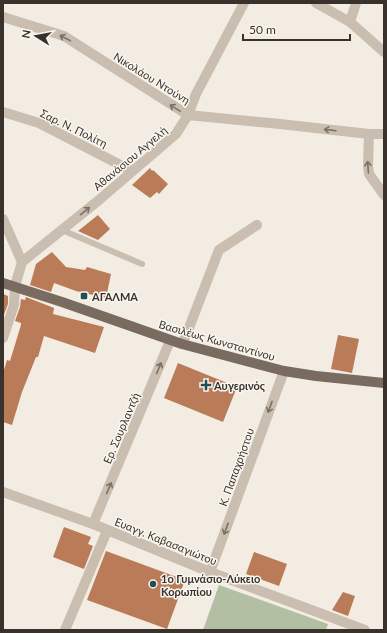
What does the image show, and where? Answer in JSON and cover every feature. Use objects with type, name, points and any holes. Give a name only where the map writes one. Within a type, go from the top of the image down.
[{"type":"main road","name":"Βασιλέως Κωνσταντίνου","points":[[3,283],[16,286],[182,344],[284,371],[384,383]]},
{"type":"street","name":"Αθανάσιου Αγγελή","points":[[22,262],[176,134],[188,115],[196,94],[244,3]]},
{"type":"street","points":[[316,3],[350,22],[384,52]]},
{"type":"street","points":[[350,22],[356,3]]},
{"type":"street","name":"Νικολάου Ντούνη","points":[[3,17],[64,36],[188,115],[369,134],[384,134]]},
{"type":"street","name":"Σαρ. Ν. Πολίτη","points":[[3,112],[39,122],[132,171]]},
{"type":"street","points":[[369,134],[369,174],[384,195]]},
{"type":"street","points":[[3,219],[22,262],[16,286],[14,305],[3,338]]},
{"type":"street","points":[[182,344],[188,333],[219,250],[257,225]]},
{"type":"street","name":"Ερ. Σουρλαντζή","points":[[93,524],[170,340]]},
{"type":"street","name":"Κ. Παπαχρήστου","points":[[210,572],[284,371]]},
{"type":"street","name":"Ευαγγ. Καβασαγιώτου","points":[[3,492],[93,524],[210,572],[365,630]]},
{"type":"street","points":[[65,630],[107,531]]},
{"type":"lane","points":[[62,230],[142,264]]},
{"type":"green space","points":[[219,585],[328,624],[326,630],[203,630]]},
{"type":"building","points":[[150,168],[168,184],[159,194],[157,192],[150,198],[132,185]]},
{"type":"building","points":[[98,215],[110,229],[98,240],[78,231]]},
{"type":"building","points":[[52,252],[66,267],[85,270],[87,267],[111,274],[106,298],[76,291],[54,283],[51,292],[30,285],[36,264]]},
{"type":"building","points":[[3,294],[8,296],[8,304],[3,317]]},
{"type":"building","points":[[26,297],[54,308],[53,314],[104,327],[95,353],[44,336],[38,357],[36,357],[22,392],[12,425],[3,422],[3,373],[7,360],[10,361],[21,325],[21,323],[15,321],[21,299],[25,300]]},
{"type":"building","points":[[338,335],[359,339],[352,373],[331,369]]},
{"type":"building","points":[[178,363],[237,387],[223,422],[164,398]]},
{"type":"building","points":[[64,527],[91,537],[88,544],[93,546],[84,569],[53,557]]},
{"type":"building","points":[[106,551],[185,580],[167,629],[87,600]]},
{"type":"building","points":[[254,552],[287,564],[279,586],[246,574]]},
{"type":"building","points":[[343,592],[355,596],[348,616],[332,610]]},
{"type":"place","name":"ΑΓΑΛΜΑ","points":[[84,296]]},
{"type":"place","name":"Αυγερινός","points":[[206,385]]},
{"type":"place","name":"1ο Γυμνάσιο-Λύκειο Κορωπίου","points":[[153,584]]}]
